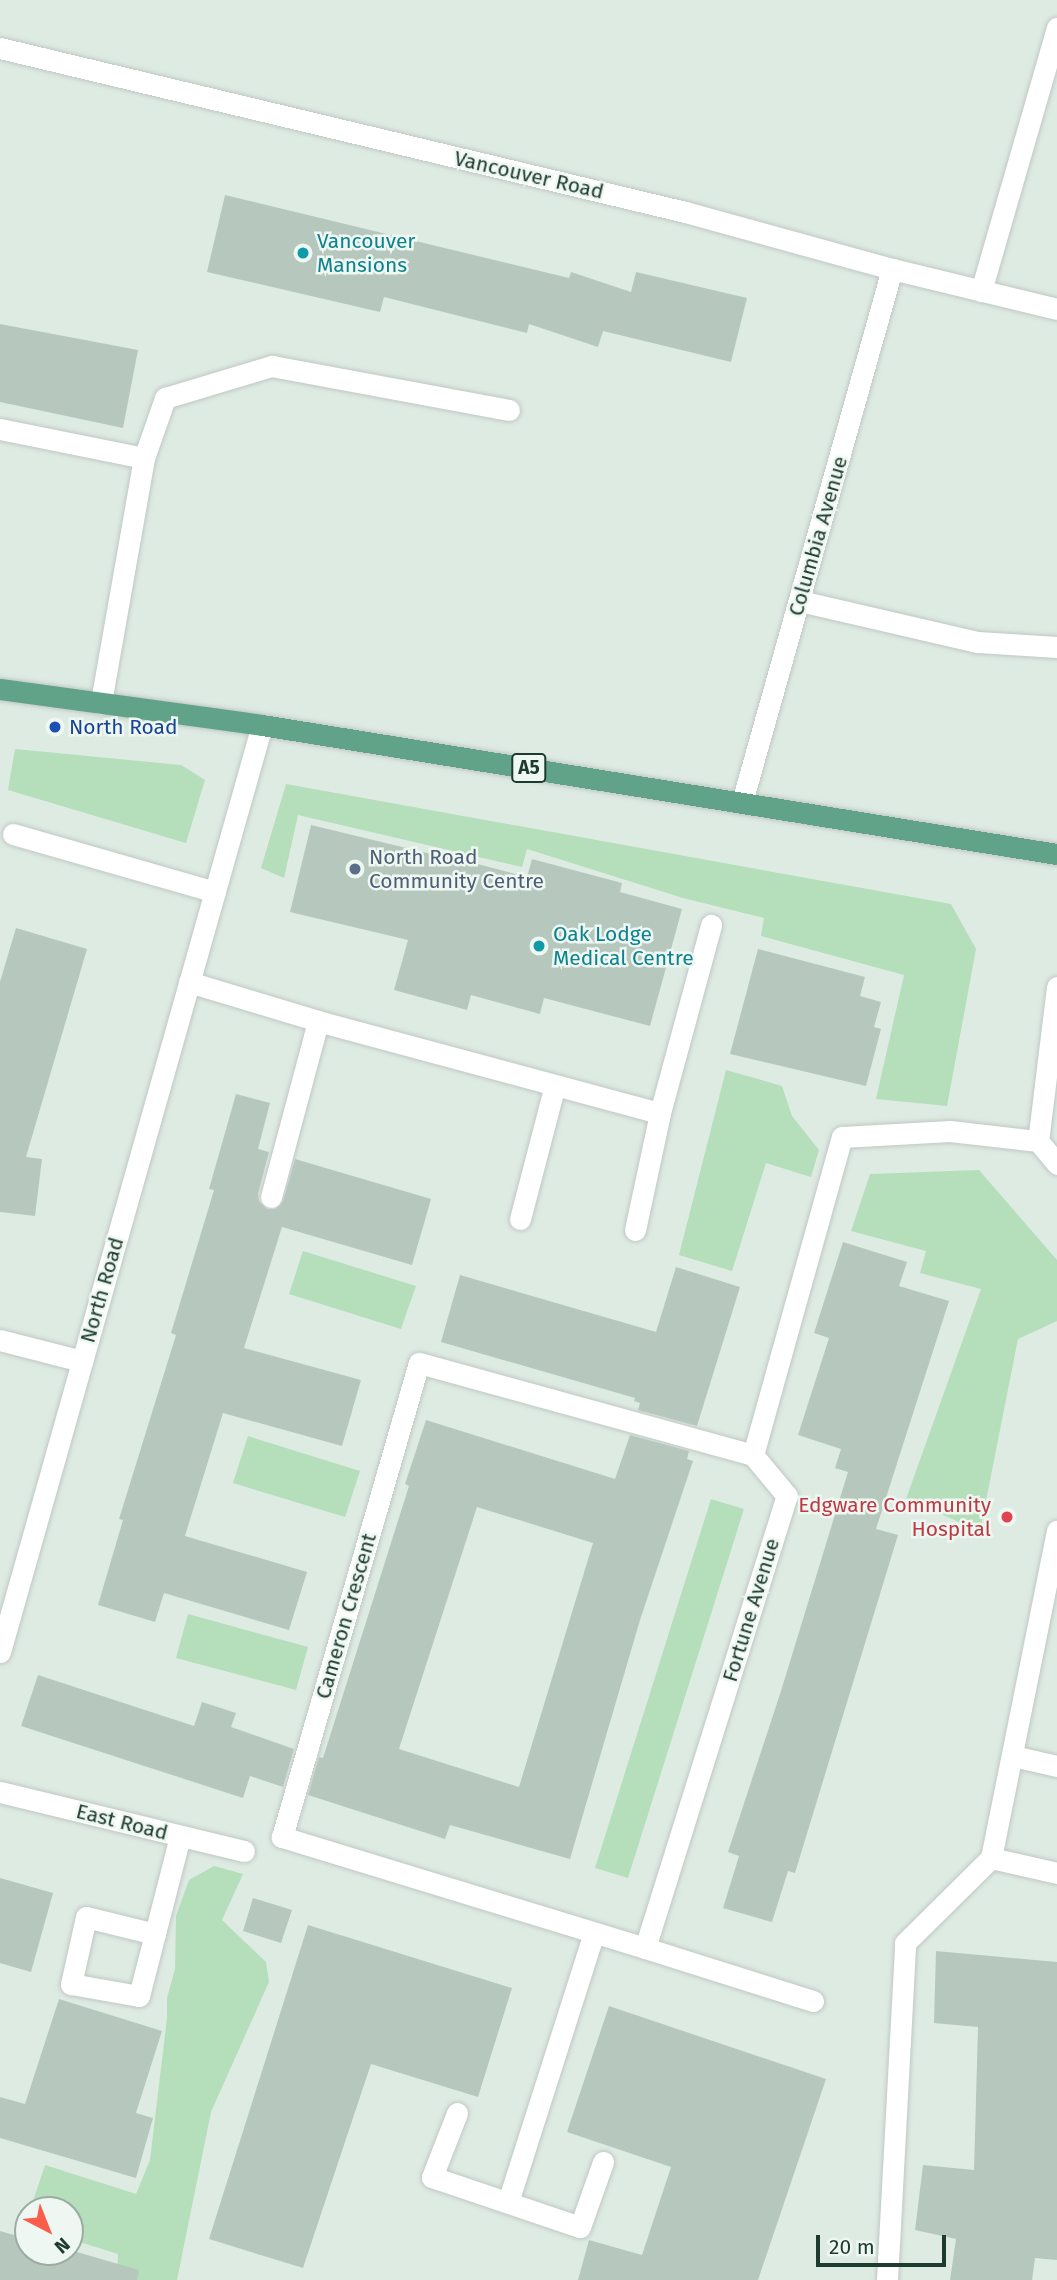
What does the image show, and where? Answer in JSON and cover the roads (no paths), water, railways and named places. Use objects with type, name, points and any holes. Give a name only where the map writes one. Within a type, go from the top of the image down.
[{"type":"main road","name":"A5","points":[[0,689],[262,725],[1057,854]]},
{"type":"street","points":[[981,291],[1057,28]]},
{"type":"street","name":"Vancouver Road","points":[[0,48],[685,212],[892,269],[1057,309]]},
{"type":"street","name":"Columbia Avenue","points":[[742,802],[892,269]]},
{"type":"street","points":[[101,703],[144,458],[165,398],[272,366],[509,410]]},
{"type":"street","points":[[0,429],[144,458]]},
{"type":"street","points":[[800,601],[978,642],[1057,646]]},
{"type":"street","name":"North Road","points":[[0,1652],[262,725]]},
{"type":"street","points":[[13,834],[215,892]]},
{"type":"street","points":[[635,1230],[660,1112],[711,925]]},
{"type":"street","points":[[189,982],[318,1021],[660,1112]]},
{"type":"street","points":[[1038,1141],[1057,987]]},
{"type":"street","points":[[271,1197],[318,1021]]},
{"type":"street","points":[[520,1219],[555,1085]]},
{"type":"street","points":[[753,1455],[842,1137],[950,1131],[1038,1141],[1057,1164]]},
{"type":"street","points":[[0,1340],[82,1361]]},
{"type":"street","name":"Cameron Crescent","points":[[645,1948],[282,1837],[419,1363],[753,1455]]},
{"type":"street","name":"Fortune Avenue","points":[[645,1948],[787,1496],[753,1455]]},
{"type":"street","points":[[887,2280],[905,1943],[991,1858],[1057,1531]]},
{"type":"street","points":[[1013,1756],[1057,1766]]},
{"type":"street","name":"East Road","points":[[0,1792],[244,1851]]},
{"type":"street","points":[[155,1934],[86,1917],[71,1984],[139,1996],[155,1934],[180,1836]]},
{"type":"street","points":[[991,1858],[1057,1873]]},
{"type":"street","points":[[508,2203],[594,1933]]},
{"type":"street","points":[[645,1948],[813,2001]]},
{"type":"street","points":[[457,2113],[432,2176],[508,2203],[580,2227],[603,2162]]},
{"type":"place","name":"Vancouver Mansions","points":[[303,253]]},
{"type":"place","name":"North Road","points":[[55,727]]},
{"type":"place","name":"North Road Community Centre","points":[[355,869]]},
{"type":"place","name":"Oak Lodge Medical Centre","points":[[539,946]]},
{"type":"place","name":"Edgware Community Hospital","points":[[1007,1517]]}]
